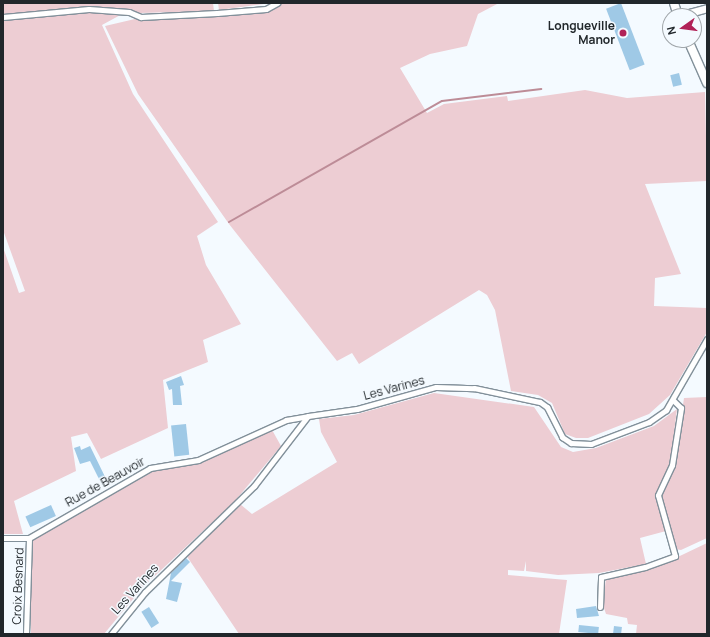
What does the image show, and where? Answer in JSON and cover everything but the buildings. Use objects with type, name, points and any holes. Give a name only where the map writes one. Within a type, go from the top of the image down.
[{"type":"main road","points":[[692,48],[707,83]]},
{"type":"street","points":[[3,18],[89,8],[129,12],[141,17],[266,9],[277,3]]},
{"type":"street","name":"Les Varines","points":[[110,634],[145,592],[254,486],[308,416],[357,409],[436,387],[474,388],[540,402],[547,407],[562,436],[579,445],[591,444],[649,422],[674,401],[707,339]]},
{"type":"street","points":[[600,607],[600,577],[645,567],[674,556],[658,495],[672,465],[681,408],[674,401]]},
{"type":"street","name":"Rue de Beauvoir","points":[[29,538],[150,468],[198,460],[286,420],[308,416]]},
{"type":"street","points":[[3,538],[29,538]]},
{"type":"street","name":"Croix Besnard","points":[[26,634],[29,538]]},
{"type":"shaded area","points":[[3,3],[213,3],[214,11],[140,13],[89,7],[3,15]]},
{"type":"shaded area","points":[[218,3],[271,3],[219,10]]},
{"type":"shaded area","points":[[282,3],[499,3],[478,14],[467,46],[430,54],[400,68],[427,113],[444,104],[507,96],[508,101],[585,90],[627,98],[705,92],[707,181],[645,184],[681,274],[655,278],[654,306],[707,308],[707,332],[670,395],[649,414],[588,438],[576,438],[565,434],[552,403],[538,395],[511,391],[495,310],[487,295],[479,290],[359,364],[352,353],[337,361],[229,224],[138,94],[105,26],[135,19],[257,14]]},
{"type":"shaded area","points":[[97,10],[124,13],[102,25],[133,94],[218,222],[197,236],[206,265],[241,324],[203,340],[208,362],[163,380],[168,428],[101,459],[87,433],[71,437],[76,471],[14,501],[23,534],[3,534],[3,247],[19,293],[25,291],[3,230],[3,19]]},
{"type":"shaded area","points":[[434,393],[534,407],[561,447],[573,452],[596,448],[654,426],[677,409],[670,465],[656,493],[666,531],[640,538],[646,564],[599,573],[558,575],[526,571],[526,561],[524,571],[508,570],[508,575],[567,580],[559,634],[239,634],[186,555],[240,504],[252,514],[337,462],[321,432],[319,419],[354,415]]},
{"type":"shaded area","points":[[707,397],[707,538],[681,550],[675,549],[661,494],[674,468],[684,398]]},
{"type":"shaded area","points":[[271,428],[281,446],[234,502],[143,587],[104,634],[31,634],[31,539],[151,470],[210,458]]},
{"type":"shaded area","points":[[707,543],[707,634],[636,634],[637,625],[628,624],[627,618],[606,614],[603,605],[606,578],[661,565]]},
{"type":"waterway","points":[[229,222],[442,101],[541,89]]},
{"type":"place","name":"Longueville Manor","points":[[623,33]]}]
